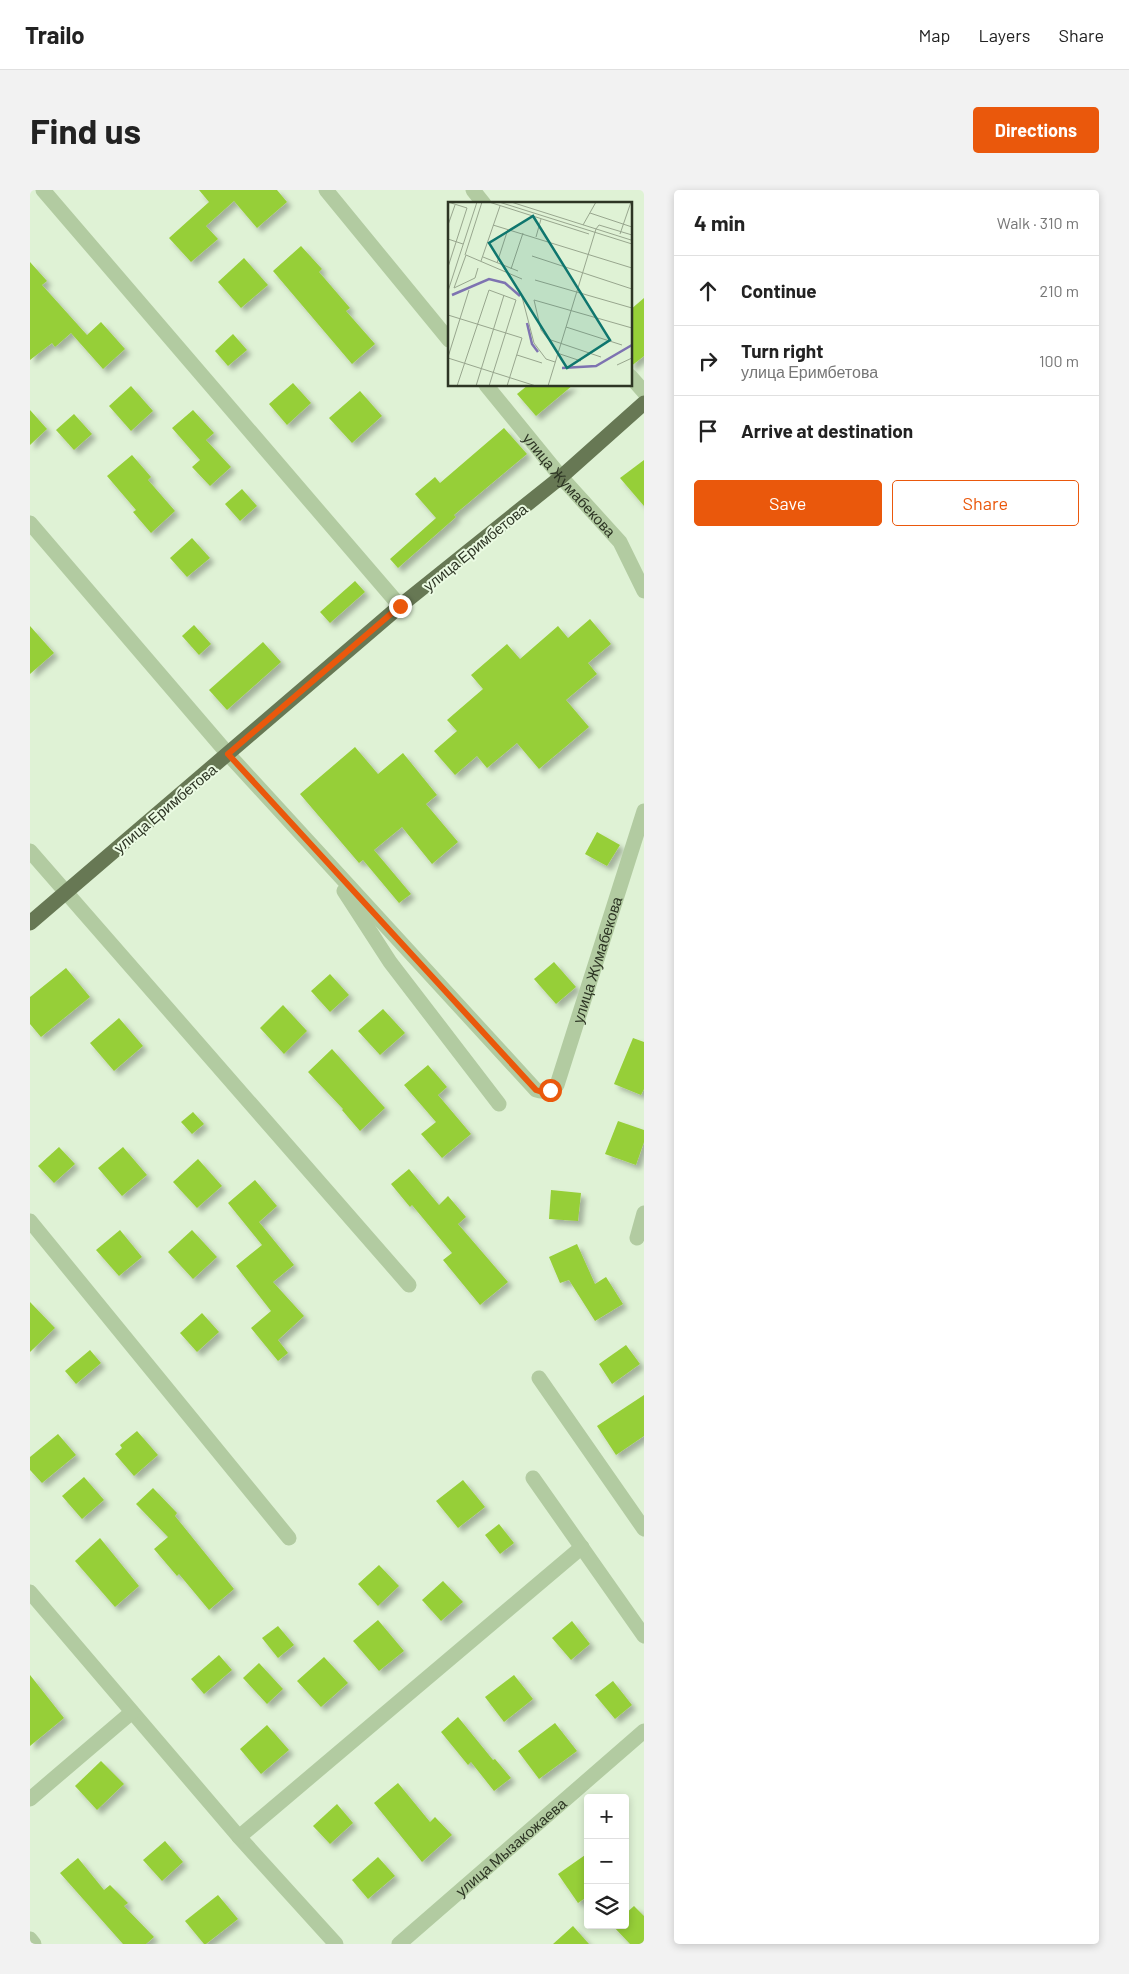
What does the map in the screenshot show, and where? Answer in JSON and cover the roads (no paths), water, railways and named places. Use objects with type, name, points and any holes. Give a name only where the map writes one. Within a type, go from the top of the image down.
[{"type":"main road","name":"улица Еримбетова","points":[[30,923],[400,606],[561,477],[644,403]]},
{"type":"street","points":[[43,190],[400,606]]},
{"type":"street","points":[[326,190],[448,339]]},
{"type":"street","points":[[473,190],[482,202]]},
{"type":"street","points":[[632,378],[644,392]]},
{"type":"street","name":"улица Жумабекова","points":[[487,386],[561,477],[620,542],[644,591]]},
{"type":"street","points":[[30,523],[228,754],[320,854],[390,962],[499,1104]]},
{"type":"street","name":"улица Жумабекова","points":[[320,854],[536,1090],[542,1092],[550,1090],[557,1085],[644,811]]},
{"type":"street","points":[[30,851],[409,1285]]},
{"type":"street","points":[[637,1238],[644,1213]]},
{"type":"street","points":[[30,1221],[289,1538]]},
{"type":"street","points":[[539,1378],[644,1530]]},
{"type":"street","points":[[533,1478],[644,1636]]},
{"type":"street","points":[[239,1837],[582,1547]]},
{"type":"street","points":[[30,1592],[239,1837],[336,1944]]},
{"type":"street","points":[[30,1799],[132,1712]]},
{"type":"street","name":"улица Мызакожаева","points":[[399,1944],[644,1731]]},
{"type":"street","points":[[30,1939],[34,1944]]}]
